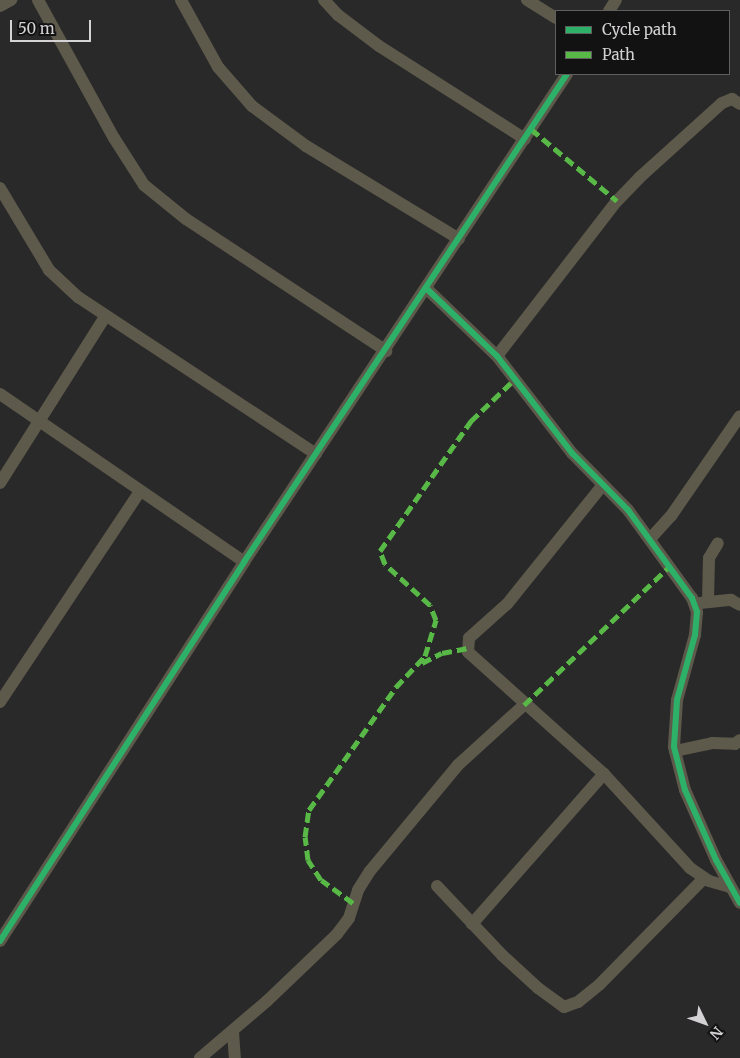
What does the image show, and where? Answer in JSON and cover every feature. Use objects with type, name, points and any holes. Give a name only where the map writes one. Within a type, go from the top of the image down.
[{"type":"street","points":[[0,6],[11,0]]},
{"type":"street","points":[[38,0],[114,138],[144,185],[186,219],[386,352]]},
{"type":"street","points":[[181,0],[218,67],[252,106],[306,146],[459,239]]},
{"type":"street","points":[[324,0],[338,15],[380,46],[525,139]]},
{"type":"street","points":[[527,0],[555,17]]},
{"type":"street","points":[[0,941],[244,562],[386,352],[426,288],[567,75]]},
{"type":"street","points":[[497,356],[622,195],[668,150],[722,103],[732,99],[740,104]]},
{"type":"street","points":[[0,188],[49,270],[105,317],[316,454]]},
{"type":"street","points":[[426,288],[497,356],[572,453],[602,486],[628,510],[701,602]]},
{"type":"street","points":[[0,483],[105,317]]},
{"type":"street","points":[[0,394],[39,424],[244,562]]},
{"type":"street","points":[[650,538],[671,516],[740,416]]},
{"type":"street","points":[[602,486],[512,598],[467,644],[470,656],[604,774],[673,851],[704,878],[730,887]]},
{"type":"street","points":[[0,702],[140,491]]},
{"type":"street","points":[[718,543],[709,558],[695,635],[673,726],[675,751],[685,790],[730,887],[740,903]]},
{"type":"street","points":[[701,602],[731,600],[740,605]]},
{"type":"street","points":[[200,1058],[233,1032],[337,934],[349,918],[358,890],[376,864],[458,765],[524,705]]},
{"type":"street","points":[[675,751],[712,742],[735,744],[740,740]]},
{"type":"street","points":[[472,924],[604,774]]},
{"type":"street","points":[[437,886],[472,924],[538,988],[556,1003],[571,1006],[600,984],[704,878]]},
{"type":"street","points":[[233,1032],[235,1058]]},
{"type":"marked path","points":[[531,129],[617,201]]},
{"type":"marked path","points":[[353,903],[321,880],[308,860],[305,837],[309,810],[396,687],[425,656],[436,620],[430,605],[385,564],[380,551],[471,421],[515,379]]},
{"type":"marked path","points":[[524,705],[671,565]]},
{"type":"marked path","points":[[422,663],[442,653],[467,648]]},
{"type":"cycle path","points":[[0,941],[244,562],[566,75]]},
{"type":"cycle path","points":[[426,288],[497,356],[572,453],[628,510],[692,598],[697,612],[695,635],[677,700],[674,747],[685,790],[716,860],[740,903]]}]
